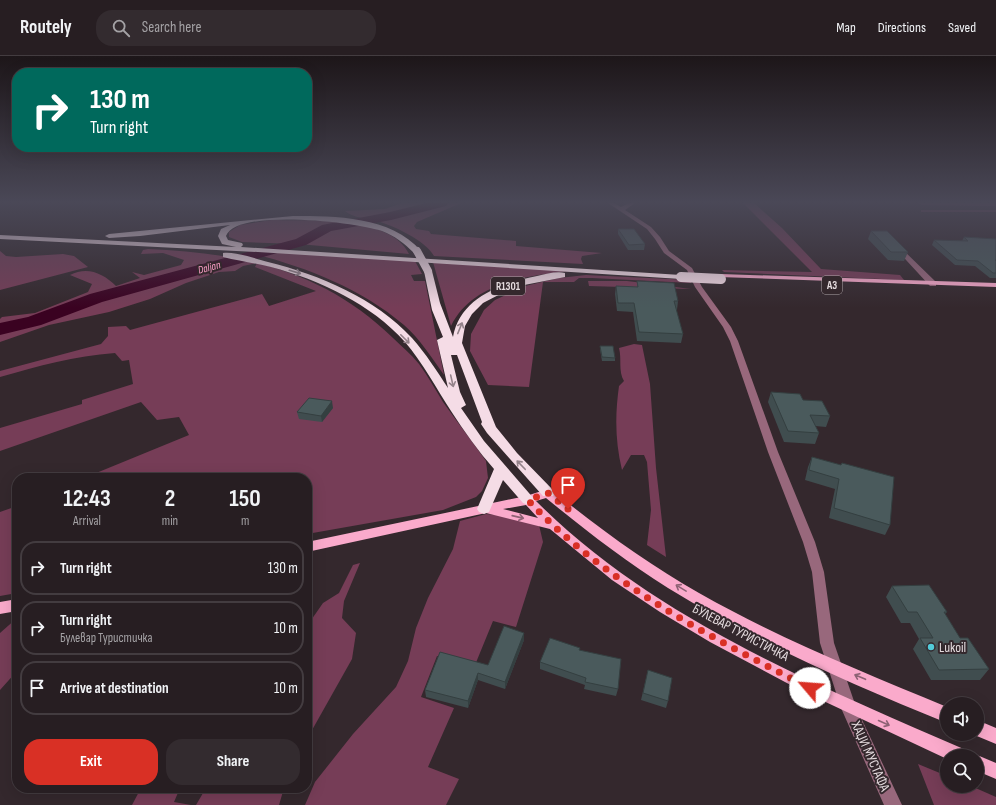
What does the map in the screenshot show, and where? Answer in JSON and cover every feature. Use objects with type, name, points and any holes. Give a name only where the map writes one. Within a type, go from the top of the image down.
[{"type":"highway","name":"R1301","points":[[11,238],[100,246],[199,250],[258,261],[301,273],[345,293],[379,314],[407,339],[427,364],[473,435],[528,500]]},
{"type":"highway","points":[[22,238],[259,248]]},
{"type":"highway","points":[[96,238],[399,256],[681,276]]},
{"type":"highway","name":"R1301","points":[[223,238],[225,242],[259,248]]},
{"type":"highway","name":"R1301","points":[[402,238],[417,251],[428,271],[454,392],[473,435]]},
{"type":"highway","points":[[296,250],[681,276]]},
{"type":"highway","name":"R1301","points":[[491,430],[457,343],[457,334],[465,314],[483,298],[501,289],[523,281],[555,275],[609,274],[721,278]]},
{"type":"highway","name":"R1301","points":[[435,302],[468,394],[491,430],[548,493]]},
{"type":"highway","points":[[484,509],[501,468]]},
{"type":"main road","name":"A3","points":[[721,278],[996,285]]},
{"type":"main road","name":"A3","points":[[721,278],[996,292]]},
{"type":"main road","name":"БУЛЕВАР ТУРИСТИЧКА","points":[[548,493],[619,549],[718,610],[836,667],[940,712]]},
{"type":"main road","points":[[312,546],[528,500],[548,493]]},
{"type":"main road","name":"БУЛЕВАР ТУРИСТИЧКА","points":[[528,500],[551,525],[612,573],[673,614],[746,655],[849,708],[944,749]]},
{"type":"main road","points":[[484,509],[551,525]]},
{"type":"main road","points":[[0,608],[12,605]]},
{"type":"main road","points":[[984,731],[996,736]]},
{"type":"main road","points":[[984,766],[996,772]]},
{"type":"street","name":"ХАЏИ МУСТАФА","points":[[658,238],[666,252],[690,269],[699,287],[727,327],[734,341],[773,452],[809,542],[818,572],[826,644],[836,667],[849,708],[893,805]]},
{"type":"street","points":[[893,243],[933,284]]},
{"type":"shaded area","points":[[231,238],[394,238],[399,241],[409,254],[299,244],[242,242]]},
{"type":"shaded area","points":[[414,238],[479,238],[516,241],[516,246],[602,253],[582,256],[581,259],[583,264],[434,256],[424,244]]},
{"type":"shaded area","points":[[778,238],[791,238],[821,269],[900,275],[904,280],[724,272],[722,270],[812,272]]},
{"type":"shaded area","points":[[148,249],[216,255],[256,263],[243,266],[235,271],[219,272],[186,283],[150,299],[109,312],[49,325],[0,342],[0,319],[2,317],[35,313],[88,292],[92,284],[70,275],[76,272],[89,271],[100,274],[116,286],[140,278],[132,272],[144,275],[181,265],[184,260],[163,253],[141,254],[143,250]]},
{"type":"shaded area","points":[[0,251],[6,256],[16,257],[63,254],[74,256],[88,267],[0,290]]},
{"type":"shaded area","points":[[253,251],[415,261],[422,274],[411,275],[414,281],[425,281],[444,375],[426,349],[410,330],[387,312],[349,289],[309,271],[247,252]]},
{"type":"shaded area","points":[[433,262],[569,271],[518,279],[486,291],[472,300],[460,311],[451,326]]},
{"type":"shaded area","points":[[257,263],[280,270],[310,281],[338,296],[366,315],[413,357],[443,402],[486,461],[488,478],[482,491],[476,497],[443,510],[312,533],[312,473],[96,473],[189,435],[179,417],[157,420],[141,402],[0,451],[0,428],[82,404],[82,400],[133,384],[129,360],[122,361],[115,353],[71,359],[0,377],[0,371],[101,344],[108,336],[108,327],[126,326],[130,330],[262,294],[269,306],[316,291],[255,267]]},
{"type":"shaded area","points":[[586,275],[691,280],[691,283],[592,278],[579,278],[574,282],[543,282],[529,387],[488,385],[470,351],[471,334],[484,310],[495,300],[525,286],[559,278]]},
{"type":"shaded area","points":[[588,281],[627,281],[691,289],[589,286]]},
{"type":"shaded area","points":[[634,344],[642,345],[650,384],[656,468],[666,557],[647,545],[651,510],[647,462],[644,455],[631,455],[622,470],[618,449],[616,418],[619,386],[624,381],[621,373],[619,348]]},
{"type":"shaded area","points":[[12,508],[12,594],[0,596],[0,512]]},
{"type":"shaded area","points":[[486,514],[498,515],[539,525],[543,542],[516,627],[493,621],[475,665],[437,656],[421,697],[454,708],[428,767],[459,779],[446,805],[305,805],[310,793],[312,793],[315,782],[353,734],[396,687],[408,661],[416,628],[428,598],[453,549],[460,521]]},
{"type":"shaded area","points":[[360,563],[344,601],[342,618],[356,633],[352,659],[312,730],[312,619],[323,603],[339,593],[353,565]]},
{"type":"shaded area","points":[[12,622],[12,677],[0,690],[0,633]]},
{"type":"shaded area","points":[[918,764],[940,773],[940,793],[984,793],[984,792],[996,797],[996,805],[934,805]]},
{"type":"shaded area","points":[[138,793],[178,793],[174,802],[191,805],[132,805]]},
{"type":"shaded area","points":[[203,793],[283,793],[279,805],[196,805]]},
{"type":"building","points":[[624,238],[641,238],[645,244],[629,245]]},
{"type":"building","points":[[878,238],[894,238],[908,252],[891,252]]},
{"type":"building","points":[[965,238],[996,239],[996,273],[993,273],[978,261],[957,260],[934,240],[968,241]]},
{"type":"building","points":[[637,281],[674,283],[678,301],[674,301],[683,334],[639,332],[634,303],[618,303],[616,286],[638,287]]},
{"type":"building","points":[[600,346],[613,346],[615,358],[602,357]]},
{"type":"building","points":[[771,392],[800,394],[803,400],[822,401],[830,416],[810,415],[819,433],[788,431]]},
{"type":"building","points":[[309,398],[332,401],[321,416],[297,412]]},
{"type":"building","points":[[812,457],[841,465],[842,463],[894,477],[890,525],[834,508],[839,479],[809,470]]},
{"type":"building","points":[[929,585],[947,612],[944,612],[960,638],[968,638],[989,669],[939,670],[920,638],[933,638],[917,612],[908,612],[892,586]]},
{"type":"building","points":[[504,626],[524,633],[505,682],[478,673],[468,701],[425,690],[440,652],[488,665]]},
{"type":"building","points":[[550,638],[580,648],[579,650],[621,659],[618,689],[585,682],[586,678],[540,662]]},
{"type":"building","points":[[648,670],[672,678],[668,701],[643,693]]},
{"type":"waterway","name":"Daljan","points":[[0,329],[34,321],[96,298],[301,242],[309,238]]},
{"type":"place","name":"Lukoil","points":[[931,647]]},
{"type":"route","points":[[568,509],[548,493],[528,500],[551,525],[612,573],[660,606],[746,655],[810,688]]}]
